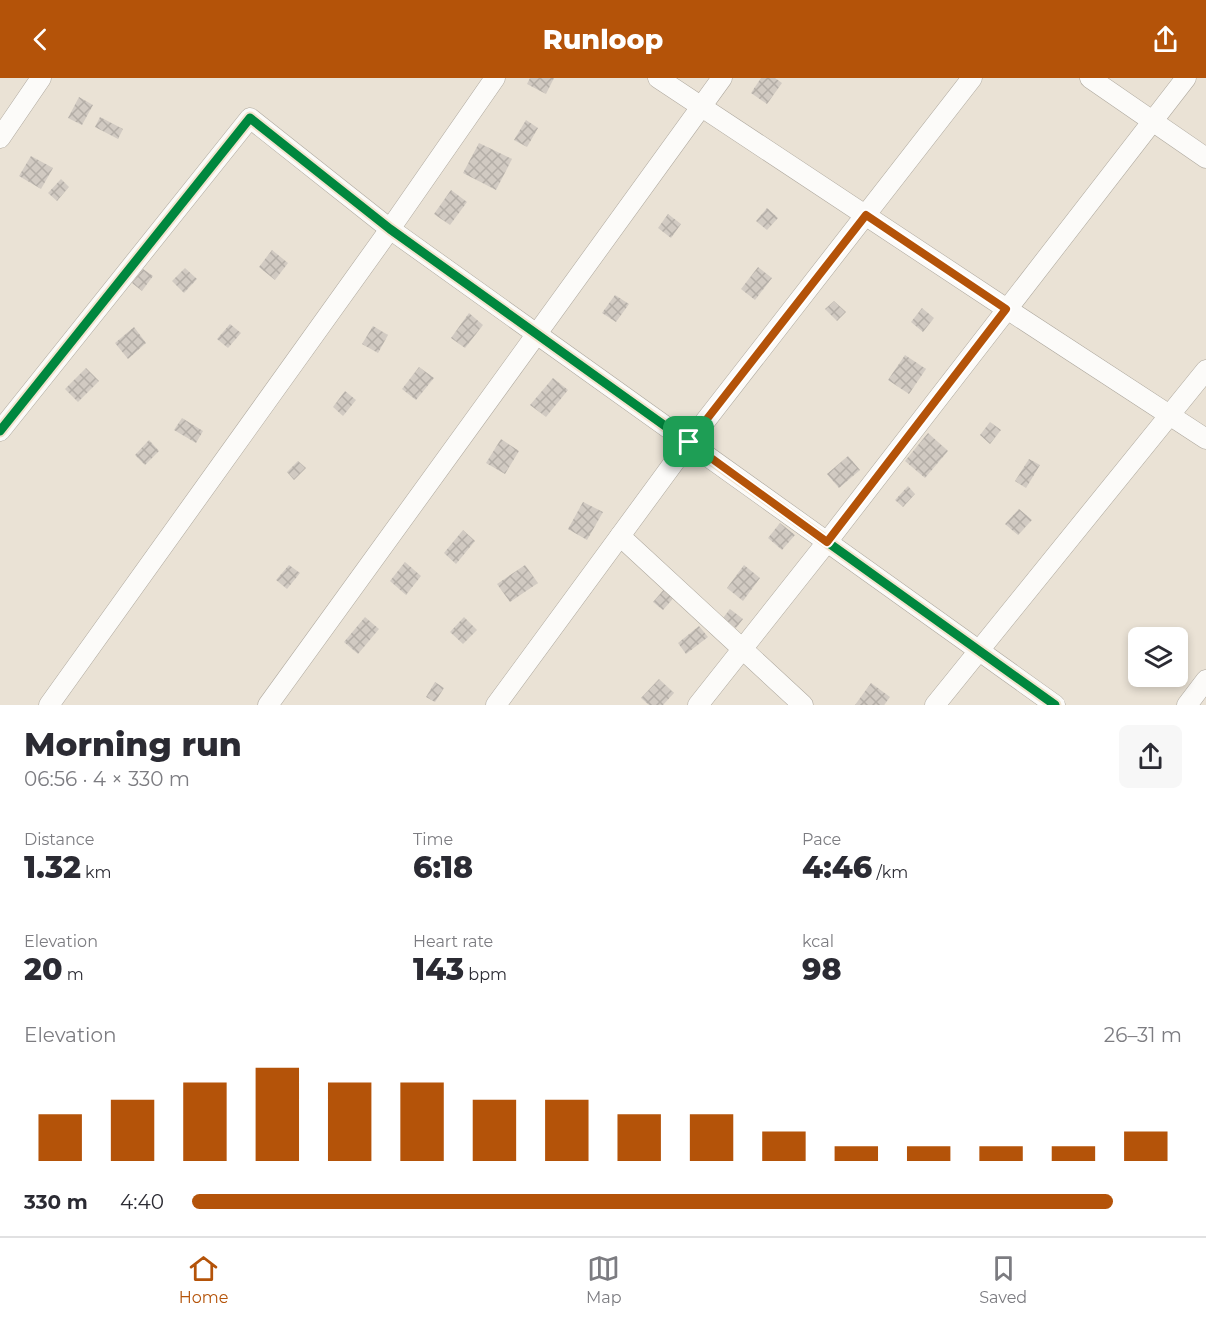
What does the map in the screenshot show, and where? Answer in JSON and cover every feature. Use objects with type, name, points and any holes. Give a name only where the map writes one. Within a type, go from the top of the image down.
[{"type":"street","points":[[0,138],[41,78]]},
{"type":"street","points":[[49,705],[390,229],[495,78]]},
{"type":"street","points":[[658,78],[1206,439]]},
{"type":"street","points":[[268,705],[722,78]]},
{"type":"street","points":[[496,705],[689,442],[972,78]]},
{"type":"street","points":[[1090,78],[1206,158]]},
{"type":"street","points":[[698,705],[1186,78]]},
{"type":"street","points":[[0,431],[250,117],[390,229],[1055,705]]},
{"type":"street","points":[[935,705],[1206,370]]},
{"type":"street","points":[[620,536],[803,705]]},
{"type":"street","points":[[1186,705],[1206,680]]},
{"type":"building","points":[[530,78],[554,78],[546,94],[527,84]]},
{"type":"building","points":[[761,78],[775,78],[782,83],[767,104],[751,93]]},
{"type":"building","points":[[79,97],[93,105],[82,125],[68,118]]},
{"type":"building","points":[[100,117],[123,129],[118,139],[95,127]]},
{"type":"building","points":[[526,120],[538,128],[527,147],[514,140]]},
{"type":"building","points":[[479,143],[512,159],[496,190],[463,173]]},
{"type":"building","points":[[31,156],[53,168],[41,189],[19,176]]},
{"type":"building","points":[[61,179],[69,187],[57,201],[48,193]]},
{"type":"building","points":[[451,190],[467,202],[450,225],[434,214]]},
{"type":"building","points":[[767,208],[778,218],[767,230],[756,221]]},
{"type":"building","points":[[668,214],[681,224],[671,238],[658,228]]},
{"type":"building","points":[[272,250],[288,263],[275,280],[259,267]]},
{"type":"building","points":[[758,267],[772,278],[755,300],[741,289]]},
{"type":"building","points":[[185,268],[197,279],[184,293],[172,281]]},
{"type":"building","points":[[143,269],[153,276],[142,291],[132,283]]},
{"type":"building","points":[[615,295],[629,304],[616,322],[602,313]]},
{"type":"building","points":[[834,301],[846,312],[837,321],[825,309]]},
{"type":"building","points":[[922,308],[934,318],[923,332],[911,322]]},
{"type":"building","points":[[469,313],[483,325],[465,348],[451,338]]},
{"type":"building","points":[[230,324],[241,333],[228,348],[217,339]]},
{"type":"building","points":[[373,326],[388,335],[378,353],[362,344]]},
{"type":"building","points":[[134,327],[146,343],[128,359],[115,343]]},
{"type":"building","points":[[905,355],[926,369],[909,394],[888,380]]},
{"type":"building","points":[[419,367],[434,378],[416,400],[402,389]]},
{"type":"building","points":[[86,368],[99,381],[78,402],[65,389]]},
{"type":"building","points":[[553,378],[568,390],[546,417],[530,405]]},
{"type":"building","points":[[345,391],[356,400],[343,416],[333,407]]},
{"type":"building","points":[[182,418],[203,431],[196,443],[174,430]]},
{"type":"building","points":[[990,422],[1001,430],[990,444],[980,435]]},
{"type":"building","points":[[928,433],[948,451],[925,478],[905,461]]},
{"type":"building","points":[[501,439],[519,451],[505,474],[486,463]]},
{"type":"building","points":[[149,440],[159,451],[145,465],[135,455]]},
{"type":"building","points":[[848,456],[860,470],[839,488],[827,474]]},
{"type":"building","points":[[1029,459],[1040,465],[1026,488],[1015,481]]},
{"type":"building","points":[[298,461],[306,468],[294,480],[287,472]]},
{"type":"building","points":[[908,486],[915,494],[903,507],[895,500]]},
{"type":"building","points":[[583,502],[603,512],[587,540],[568,529]]},
{"type":"building","points":[[1019,509],[1032,520],[1018,535],[1005,524]]},
{"type":"building","points":[[780,523],[795,535],[782,550],[768,538]]},
{"type":"building","points":[[463,530],[475,541],[456,564],[444,553]]},
{"type":"building","points":[[405,562],[421,576],[406,595],[390,581]]},
{"type":"building","points":[[289,565],[300,573],[287,589],[276,580]]},
{"type":"building","points":[[525,565],[538,583],[510,602],[497,584]]},
{"type":"building","points":[[744,565],[760,578],[743,601],[727,588]]},
{"type":"building","points":[[667,586],[677,594],[663,610],[653,602]]},
{"type":"building","points":[[730,609],[743,619],[736,628],[723,618]]},
{"type":"building","points":[[365,617],[379,629],[358,654],[344,642]]},
{"type":"building","points":[[464,617],[477,630],[463,644],[450,632]]},
{"type":"building","points":[[699,626],[708,637],[686,654],[678,643]]},
{"type":"building","points":[[659,679],[674,693],[663,705],[649,705],[641,698]]},
{"type":"building","points":[[435,682],[444,688],[435,702],[426,697]]},
{"type":"building","points":[[871,683],[890,697],[884,705],[855,705]]},
{"type":"cycle path","points":[[0,431],[250,118],[390,229],[1055,705]]},
{"type":"route","points":[[866,215],[1006,309],[827,542],[689,442],[866,215]]}]
